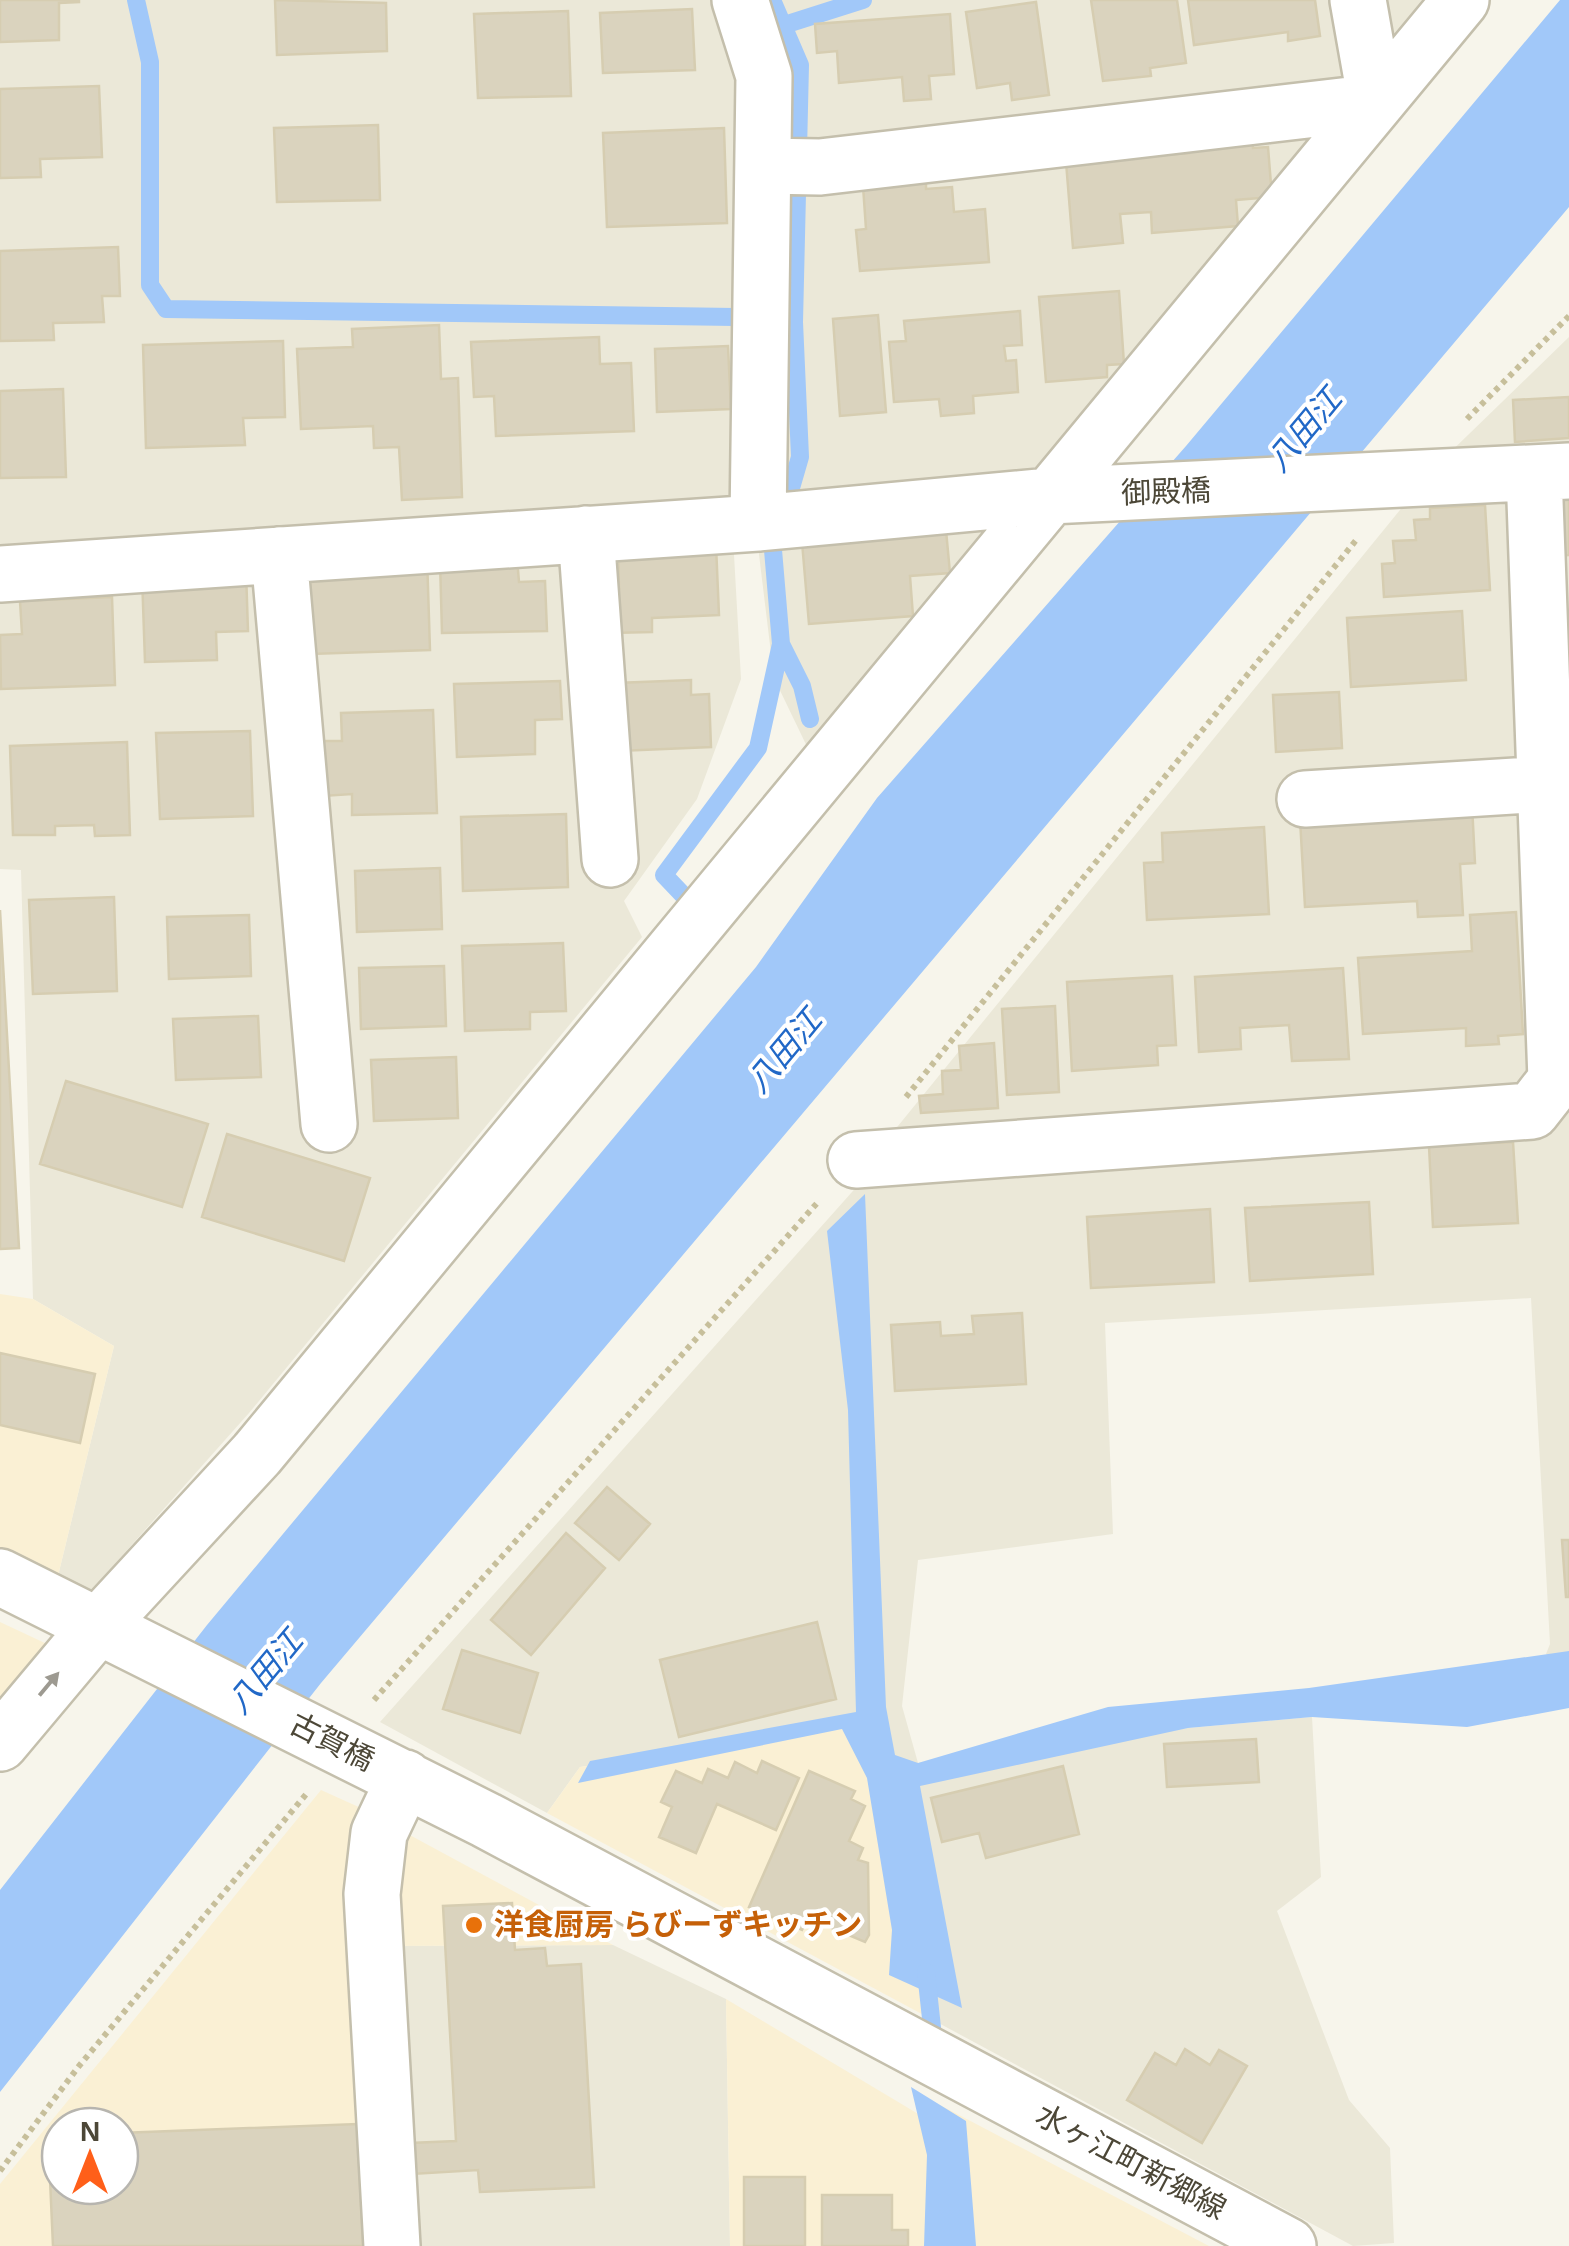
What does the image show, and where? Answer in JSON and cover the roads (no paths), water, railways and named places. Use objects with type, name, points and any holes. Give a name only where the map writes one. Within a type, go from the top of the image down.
[{"type":"street","points":[[740,0],[788,167],[781,521]]},
{"type":"street","points":[[1358,0],[1376,102]]},
{"type":"street","points":[[0,1743],[99,1625],[256,1454],[1461,0]]},
{"type":"street","points":[[788,167],[1376,102]]},
{"type":"street","points":[[856,1160],[1532,1111],[1556,1099],[1546,784],[1552,472]]},
{"type":"street","name":"御殿橋","points":[[0,574],[781,521],[1050,496],[1403,483],[1552,472]]},
{"type":"street","points":[[586,534],[610,859]]},
{"type":"street","points":[[279,555],[329,1124]]},
{"type":"street","points":[[1304,799],[1546,784]]},
{"type":"street","points":[[0,1577],[99,1625]]},
{"type":"street","name":"古賀橋","points":[[99,1625],[405,1778]]},
{"type":"street","points":[[392,2246],[372,1894],[379,1833],[405,1778]]},
{"type":"street","name":"水ヶ江町新郷線","points":[[405,1778],[1288,2246]]},
{"type":"water","name":"八田江","points":[[1560,0],[1569,0],[1569,207],[321,1683],[0,2092],[0,1890],[207,1625],[756,967],[877,798],[1186,446]]},
{"type":"water","points":[[865,1194],[886,1707],[895,1755],[918,1763],[1108,1707],[1309,1688],[1569,1651],[1569,1708],[1467,1727],[1312,1717],[1188,1728],[920,1786],[962,2008],[889,1975],[892,1930],[867,1778],[842,1729],[578,1783],[590,1761],[856,1712],[848,1410],[827,1231]]},
{"type":"water","points":[[911,2087],[966,2121],[976,2246],[924,2246],[927,2155]]},
{"type":"waterway","points":[[136,0],[150,62],[150,285],[166,309],[735,317]]},
{"type":"waterway","points":[[684,896],[664,875],[758,748],[781,644],[773,550],[800,457],[794,322],[800,65],[772,0]]},
{"type":"waterway","points":[[781,26],[863,0]]},
{"type":"waterway","points":[[781,644],[802,686],[810,719]]},
{"type":"waterway","points":[[926,1972],[934,2046]]},
{"type":"place","name":"洋食厨房 らびーずキッチン","points":[[474,1925]]}]
